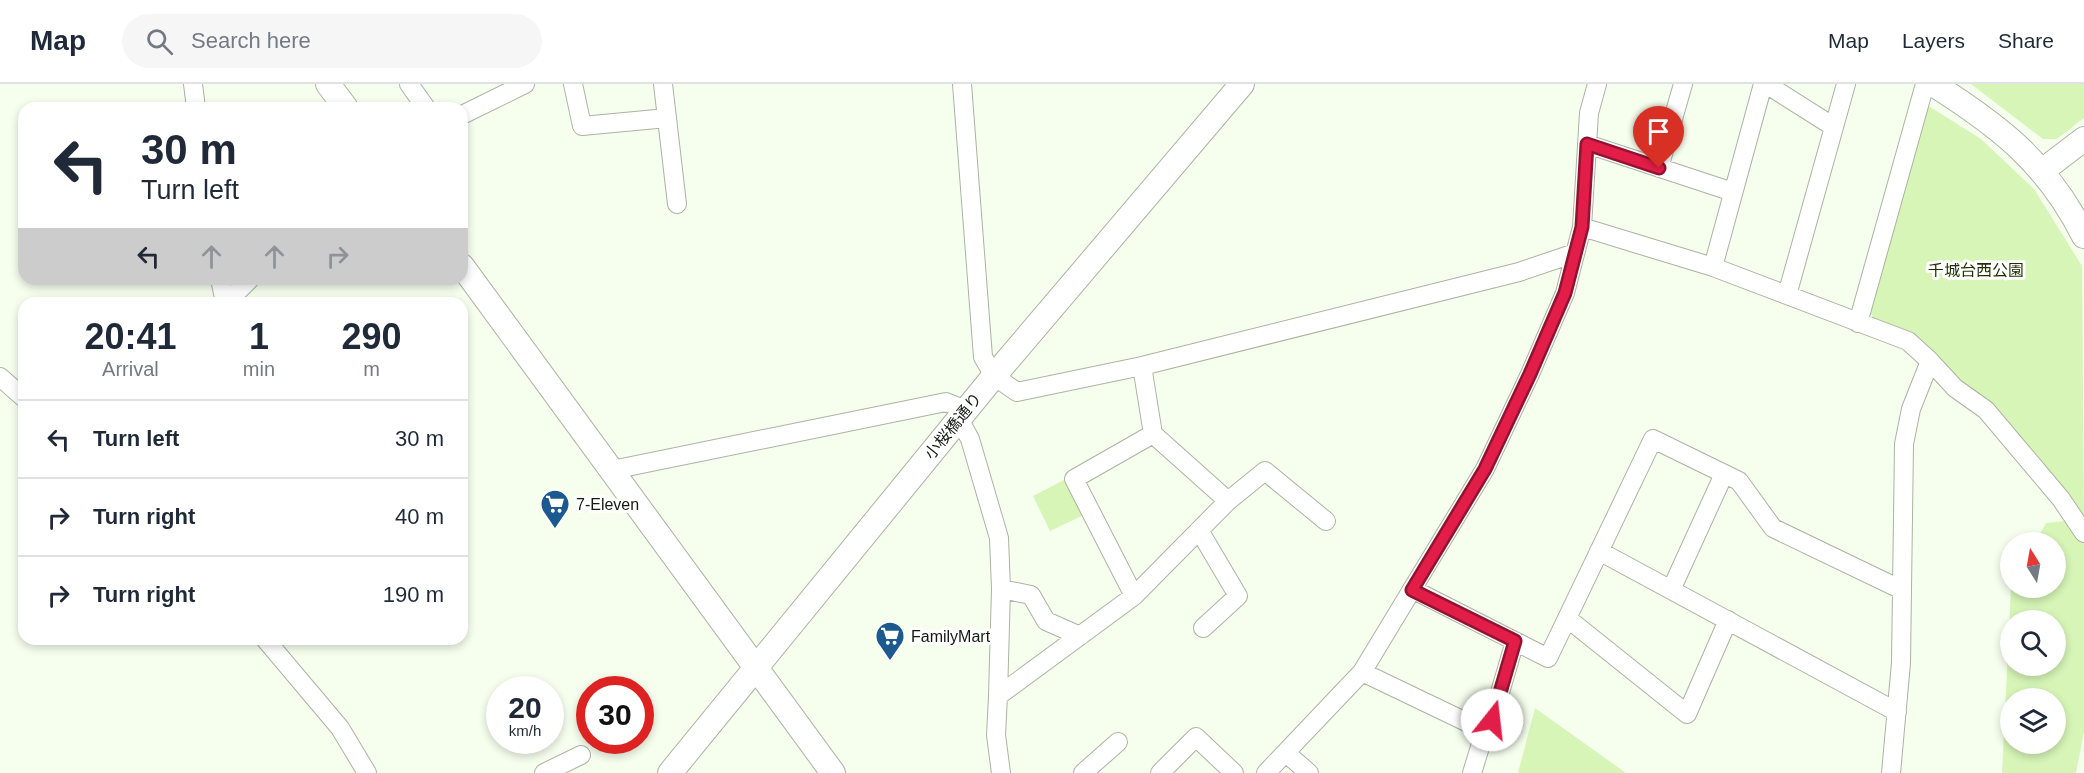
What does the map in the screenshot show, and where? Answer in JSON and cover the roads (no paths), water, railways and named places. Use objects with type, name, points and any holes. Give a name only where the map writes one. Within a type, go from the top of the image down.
[{"type":"street","points":[[193,84],[195,102]]},
{"type":"street","points":[[328,84],[342,102]]},
{"type":"street","points":[[409,84],[422,102]]},
{"type":"street","points":[[468,112],[525,84]]},
{"type":"street","points":[[573,84],[582,126],[667,118]]},
{"type":"street","points":[[663,84],[677,204]]},
{"type":"street","points":[[962,84],[983,357],[994,376],[1017,392],[1142,366],[1519,272],[1575,253]]},
{"type":"street","name":"小桜橋通り","points":[[670,773],[994,376],[1242,84]]},
{"type":"street","points":[[1266,773],[1362,672],[1485,469],[1561,303],[1582,227],[1589,113],[1597,84]]},
{"type":"street","points":[[1659,168],[1683,84]]},
{"type":"street","points":[[1713,267],[1764,84],[1834,127]]},
{"type":"street","points":[[1786,296],[1846,84]]},
{"type":"street","points":[[1858,323],[1925,84]]},
{"type":"street","points":[[1933,84],[1978,112],[2013,140],[2042,171],[2073,214],[2084,236]]},
{"type":"street","points":[[2042,171],[2084,139]]},
{"type":"street","points":[[1587,144],[1733,192]]},
{"type":"street","points":[[1582,227],[1713,267],[1908,341],[1955,388],[1991,416],[2061,499],[2084,533]]},
{"type":"street","points":[[468,274],[833,773]]},
{"type":"street","points":[[232,297],[244,285]]},
{"type":"street","points":[[1891,773],[1897,712],[1902,590],[1904,444],[1911,409],[1930,361]]},
{"type":"street","points":[[1142,366],[1153,434],[1228,501]]},
{"type":"street","points":[[0,377],[18,394]]},
{"type":"street","points":[[612,470],[946,402],[963,414],[999,538],[1001,589],[996,735],[1002,773]]},
{"type":"street","points":[[1134,596],[1074,479],[1153,434]]},
{"type":"street","points":[[1412,590],[1548,658],[1653,439],[1739,481],[1773,528],[1902,590]]},
{"type":"street","points":[[998,696],[1134,596],[1228,501],[1265,471],[1326,521]]},
{"type":"street","points":[[1671,590],[1724,474]]},
{"type":"street","points":[[1199,530],[1238,596],[1203,628]]},
{"type":"street","points":[[1599,551],[1897,712]]},
{"type":"street","points":[[1001,589],[1031,595],[1046,621],[1080,636]]},
{"type":"street","points":[[1567,618],[1687,714],[1728,620]]},
{"type":"street","points":[[1472,773],[1485,731],[1492,720],[1515,641]]},
{"type":"street","points":[[273,645],[340,728],[367,773]]},
{"type":"street","points":[[1362,672],[1485,731]]},
{"type":"street","points":[[1160,773],[1196,737],[1234,773]]},
{"type":"street","points":[[1083,773],[1118,742]]},
{"type":"street","points":[[1286,753],[1309,773]]},
{"type":"street","points":[[544,773],[581,755]]},
{"type":"place","name":"7-Eleven","points":[[555,530]]},
{"type":"place","name":"FamilyMart","points":[[890,662]]},
{"type":"park label","name":"千城台西公園","points":[[1976,270]]}]
